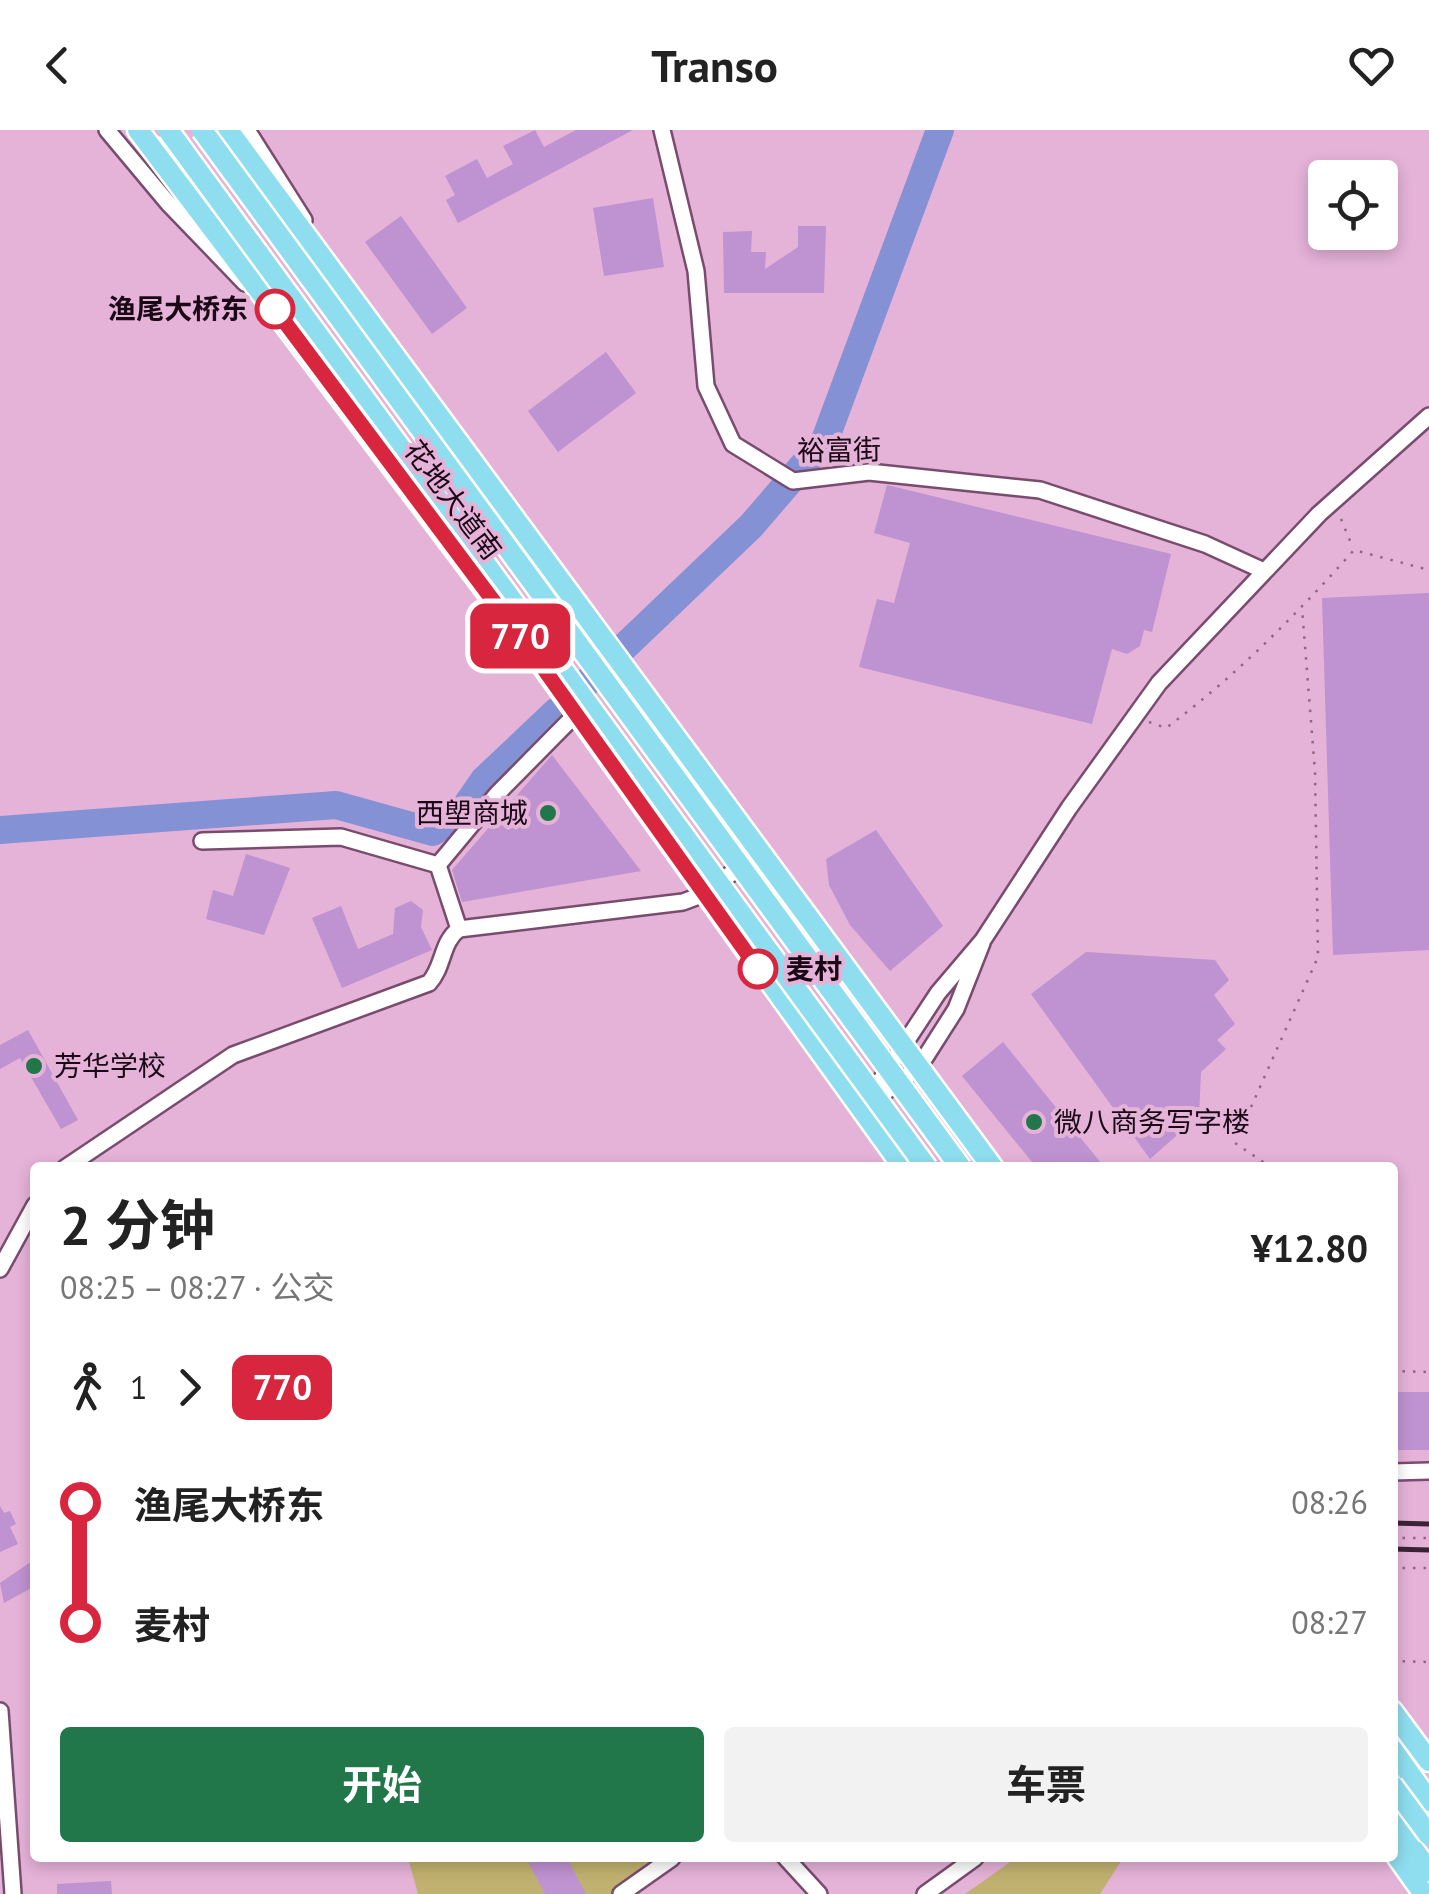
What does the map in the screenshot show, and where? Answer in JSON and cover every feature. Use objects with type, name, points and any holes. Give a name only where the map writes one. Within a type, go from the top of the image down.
[{"type":"main road","points":[[138,130],[272,306]]},
{"type":"main road","name":"花地大道南","points":[[168,130],[923,1162]]},
{"type":"main road","name":"花地大道南","points":[[202,130],[957,1162]]},
{"type":"main road","points":[[228,130],[328,263]]},
{"type":"main road","name":"花地大道南","points":[[328,263],[989,1162]]},
{"type":"main road","name":"花地大道南","points":[[272,306],[576,714],[900,1162]]},
{"type":"main road","points":[[1398,1718],[1429,1761]]},
{"type":"main road","points":[[1398,1757],[1429,1800]]},
{"type":"main road","points":[[1398,1792],[1424,1829]]},
{"type":"main road","points":[[1398,1828],[1429,1871]]},
{"type":"main road","points":[[1398,1857],[1424,1894]]},
{"type":"street","name":"花地大道南","points":[[108,130],[210,249],[272,306]]},
{"type":"street","name":"花地大道南","points":[[247,130],[328,263]]},
{"type":"street","name":"裕富街","points":[[662,130],[696,270],[706,386],[733,444],[793,481],[868,472],[1040,490],[1205,544],[1264,571]]},
{"type":"street","points":[[862,1110],[952,974],[983,940],[1134,716],[1185,654],[1264,571],[1329,505],[1429,416]]},
{"type":"street","points":[[438,865],[497,794],[576,714]]},
{"type":"street","points":[[202,841],[341,837],[438,865]]},
{"type":"street","points":[[74,1162],[233,1055],[387,1002],[428,983],[439,971],[448,941],[459,929],[649,908],[704,894],[761,852]]},
{"type":"street","points":[[438,865],[459,929]]},
{"type":"street","points":[[862,1110],[919,1066],[960,1000],[983,940]]},
{"type":"street","points":[[0,1268],[30,1214]]},
{"type":"street","points":[[1398,1472],[1429,1471]]},
{"type":"street","points":[[0,1712],[12,1894]]},
{"type":"street","points":[[621,1894],[666,1862]]},
{"type":"street","points":[[790,1862],[818,1894]]},
{"type":"street","points":[[926,1894],[970,1862]]},
{"type":"path","points":[[1329,505],[1345,525],[1354,550]]},
{"type":"path","points":[[1354,550],[1429,570]]},
{"type":"path","points":[[1134,716],[1166,728],[1220,688],[1302,608],[1354,550]]},
{"type":"path","points":[[1264,1162],[1236,1142],[1318,957],[1315,772],[1302,608]]},
{"type":"path","points":[[1398,1372],[1429,1372]]},
{"type":"path","points":[[1398,1538],[1429,1538]]},
{"type":"path","points":[[1398,1568],[1429,1568]]},
{"type":"path","points":[[1398,1661],[1429,1662]]},
{"type":"shaded area","points":[[409,1862],[656,1862],[612,1894],[418,1894]]},
{"type":"shaded area","points":[[1010,1862],[1120,1862],[1100,1894],[965,1894]]},
{"type":"building","points":[[535,130],[544,147],[576,130],[633,130],[458,223],[446,200],[455,195],[445,176],[477,159],[487,178],[513,164],[503,146]]},
{"type":"building","points":[[653,198],[664,267],[604,276],[593,208]]},
{"type":"building","points":[[401,216],[467,308],[432,334],[365,242]]},
{"type":"building","points":[[798,226],[826,226],[824,293],[724,293],[723,232],[752,231],[751,252],[766,252],[765,269],[798,247]]},
{"type":"building","points":[[606,352],[636,393],[558,452],[528,411]]},
{"type":"building","points":[[887,485],[1171,554],[1152,632],[1144,630],[1140,646],[1127,654],[1112,649],[1092,724],[859,667],[877,599],[894,603],[910,543],[874,533]]},
{"type":"building","points":[[1429,593],[1429,950],[1333,955],[1322,598]]},
{"type":"building","name":"西塱商城","points":[[552,755],[641,871],[462,902],[452,870]]},
{"type":"building","points":[[876,830],[943,926],[890,971],[850,925],[829,885],[826,859]]},
{"type":"building","points":[[246,854],[290,868],[264,935],[206,919],[213,890],[233,896]]},
{"type":"building","points":[[411,901],[423,910],[421,927],[432,950],[342,988],[312,918],[341,906],[358,949],[393,934],[395,908]]},
{"type":"building","points":[[1086,952],[1215,960],[1229,980],[1214,995],[1235,1024],[1217,1040],[1226,1049],[1201,1072],[1199,1116],[1150,1159],[1031,994]]},
{"type":"building","points":[[28,1030],[78,1120],[61,1129],[20,1058],[0,1069],[0,1045]]},
{"type":"building","name":"微八商务写字楼","points":[[1003,1042],[1100,1162],[1032,1162],[962,1076]]},
{"type":"building","points":[[1398,1392],[1429,1392],[1429,1450],[1398,1450]]},
{"type":"building","points":[[0,1506],[4,1513],[10,1511],[16,1524],[10,1527],[18,1544],[0,1552]]},
{"type":"building","points":[[30,1562],[30,1589],[4,1603],[0,1583]]},
{"type":"building","points":[[528,1862],[569,1862],[586,1894],[545,1894]]},
{"type":"building","points":[[111,1881],[112,1894],[57,1894],[57,1884]]},
{"type":"waterway","points":[[578,691],[751,526],[825,440],[940,130]]},
{"type":"waterway","points":[[0,830],[336,805],[433,832],[464,809],[484,780],[557,711]]},
{"type":"railway","points":[[1398,1523],[1429,1524]]},
{"type":"railway","points":[[1398,1549],[1429,1550]]},
{"type":"bus line","name":"770","points":[[275,309],[536,658],[758,969]]},
{"type":"place","name":"渔尾大桥东","points":[[275,309]]},
{"type":"place","name":"西塱商城","points":[[548,813]]},
{"type":"place","name":"麦村","points":[[758,969]]},
{"type":"place","name":"芳华学校","points":[[34,1066]]},
{"type":"place","name":"微八商务写字楼","points":[[1034,1122]]}]
